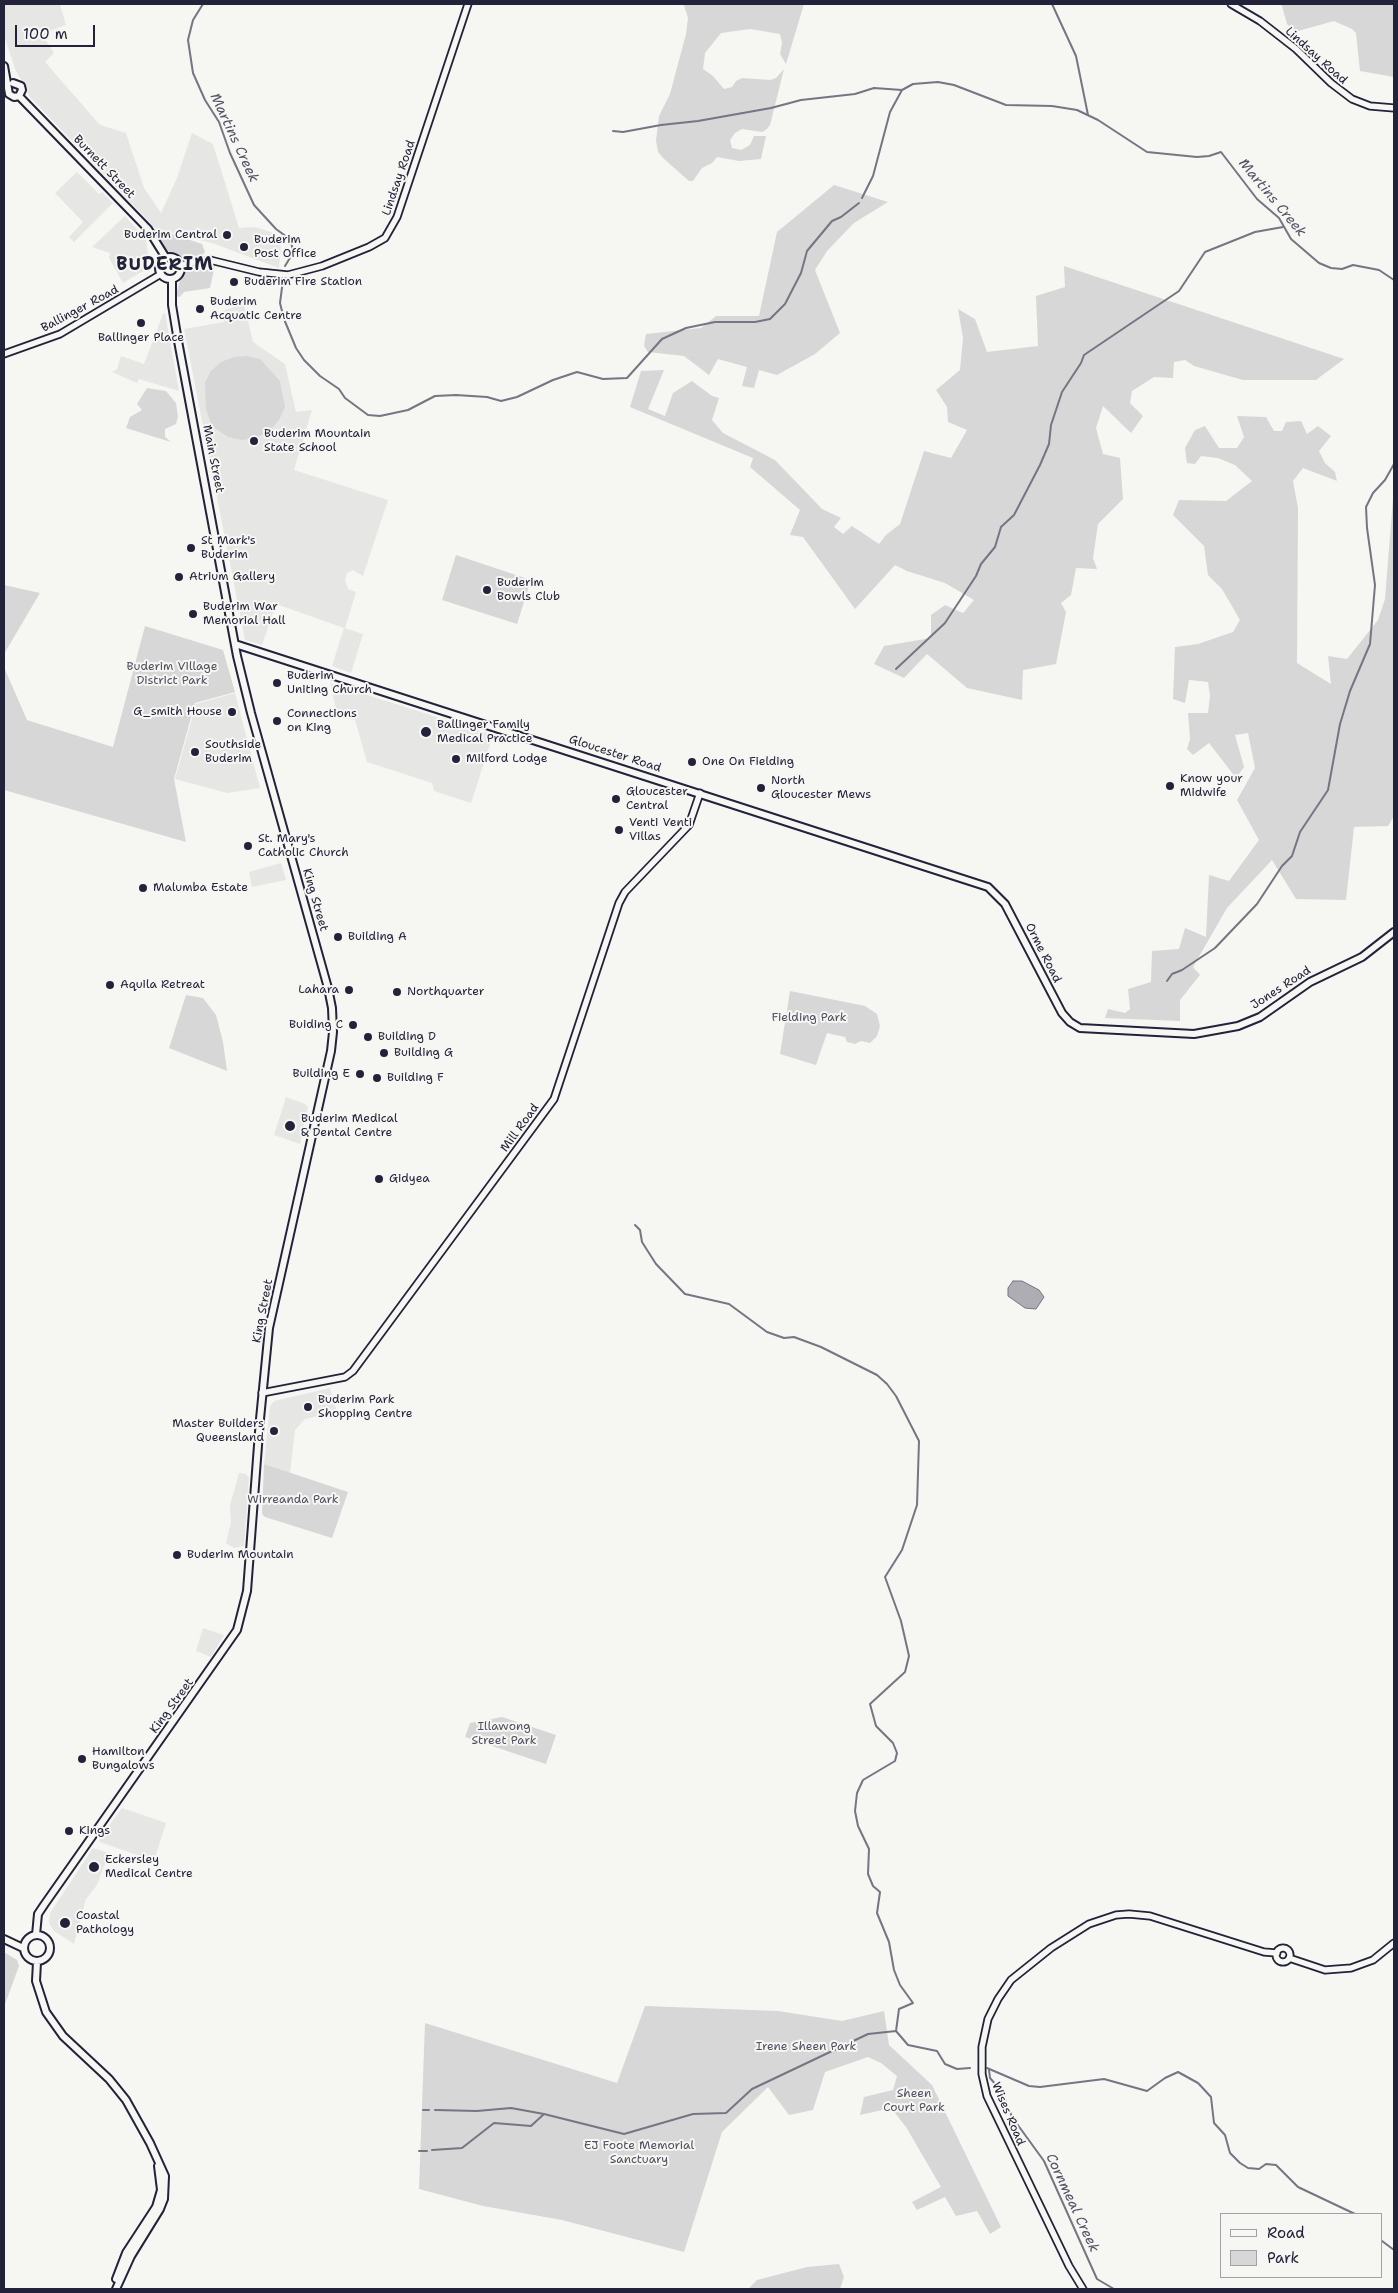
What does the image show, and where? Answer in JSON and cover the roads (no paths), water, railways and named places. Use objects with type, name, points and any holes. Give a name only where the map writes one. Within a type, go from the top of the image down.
[{"type":"main road","points":[[4,69],[11,85],[10,95],[14,97],[19,96],[22,92],[21,86],[11,85]]},
{"type":"main road","name":"Burnett Street","points":[[19,96],[148,229],[166,258]]},
{"type":"main road","points":[[166,258],[175,259],[180,265],[180,272],[172,278],[165,278],[161,274],[160,266],[166,258]]},
{"type":"main road","name":"Main Street","points":[[172,278],[172,305],[178,341],[235,644]]},
{"type":"main road","name":"Gloucester Road","points":[[235,644],[988,887]]},
{"type":"main road","name":"King Street","points":[[36,1935],[36,1922],[41,1910],[238,1630],[247,1591],[262,1393],[269,1328],[331,1051],[333,1020],[328,988],[251,713],[235,644]]},
{"type":"main road","name":"Orme Road","points":[[988,887],[1005,904],[1062,1014],[1080,1028]]},
{"type":"main road","name":"Jones Road","points":[[1080,1028],[1194,1034],[1238,1026],[1260,1017],[1330,970],[1362,958],[1394,932]]},
{"type":"main road","points":[[36,1935],[44,1937],[50,1948],[48,1956],[37,1962],[27,1958],[23,1948],[26,1940],[36,1935]]},
{"type":"main road","points":[[4,1939],[23,1948]]},
{"type":"main road","points":[[37,1962],[36,1981],[41,2001],[50,2019],[63,2036],[114,2084],[135,2114],[165,2176],[164,2199],[156,2218],[131,2256],[116,2289]]},
{"type":"street","name":"Lindsay Road","points":[[180,265],[210,260],[273,275],[296,274],[368,247],[384,238],[397,217],[468,4]]},
{"type":"street","name":"Lindsay Road","points":[[1231,4],[1260,21],[1296,49],[1344,94],[1370,106],[1394,108]]},
{"type":"street","name":"Ballinger Road","points":[[4,354],[60,334],[161,274]]},
{"type":"street","name":"Mill Road","points":[[262,1393],[345,1377],[353,1371],[554,1099],[619,903],[625,892],[689,825],[700,793]]},
{"type":"street","name":"Wises Road","points":[[1083,2289],[1068,2266],[995,2116],[984,2087],[983,2039],[988,2019],[1004,1990],[1011,1980],[1051,1948],[1090,1924],[1104,1918],[1135,1914],[1150,1916],[1264,1952],[1276,1953]]},
{"type":"street","points":[[1290,1958],[1317,1968],[1346,1969],[1373,1960],[1394,1943]]},
{"type":"street","points":[[1281,1949],[1285,1949],[1289,1951],[1290,1958],[1285,1962],[1281,1962],[1276,1958],[1276,1953],[1281,1949]]},
{"type":"waterway","name":"Martins Creek","points":[[203,4],[193,20],[188,40],[193,73],[205,100],[219,122],[230,153],[254,205],[276,229],[291,240],[293,253],[285,266]]},
{"type":"waterway","points":[[1052,4],[1076,56],[1088,115]]},
{"type":"waterway","name":"Martins Creek","points":[[862,198],[873,176],[890,112],[902,90],[913,84],[938,82],[954,85],[1006,105],[1052,106],[1077,110],[1098,120],[1147,152],[1197,157],[1221,152],[1257,199],[1279,218],[1291,239],[1319,263],[1331,268],[1342,269],[1353,265],[1379,270],[1394,280]]},
{"type":"waterway","points":[[613,131],[623,132],[698,121],[771,108],[801,100],[855,94],[874,88],[902,90]]},
{"type":"waterway","name":"Martins Creek","points":[[283,280],[280,303],[284,319],[296,348],[304,360],[320,376],[339,389],[345,398],[368,415],[380,416],[408,410],[435,396],[487,397],[501,401],[517,397],[553,380],[577,372],[603,379],[627,378],[662,339],[686,328],[715,322],[755,322],[770,319],[785,304],[801,273],[807,251],[832,221],[841,217],[859,203]]},
{"type":"waterway","points":[[896,669],[945,623],[976,576],[981,564],[995,547],[1001,527],[1014,515],[1040,465],[1049,444],[1051,425],[1062,392],[1081,363],[1084,355],[1179,291],[1205,252],[1255,232],[1283,227]]},
{"type":"waterway","points":[[1167,981],[1172,974],[1182,970],[1215,948],[1257,904],[1282,866],[1292,856],[1300,832],[1328,790],[1340,724],[1350,691],[1370,644],[1375,585],[1366,507],[1373,493],[1385,480],[1394,464]]},
{"type":"waterway","name":"Cornmeal Creek","points":[[635,1225],[640,1230],[642,1242],[656,1264],[685,1294],[729,1304],[767,1332],[784,1338],[794,1337],[821,1347],[877,1375],[896,1396],[919,1441],[917,1505],[902,1550],[885,1577],[901,1621],[909,1656],[905,1672],[870,1704],[876,1726],[893,1743],[897,1753],[895,1761],[863,1780],[857,1793],[855,1811],[858,1826],[869,1849],[868,1874],[873,1886],[880,1892],[877,1913],[889,1942],[894,1970],[900,1985],[913,2003],[899,2009],[896,2031],[908,2045],[937,2051],[945,2064],[957,2069],[970,2068]]},
{"type":"waterway","points":[[435,2110],[477,2111],[511,2108],[544,2114],[624,2134],[693,2114],[726,2113],[752,2089],[868,2034],[896,2031]]},
{"type":"waterway","points":[[987,2068],[1029,2086],[1040,2087],[1104,2079],[1147,2091],[1165,2078],[1178,2072],[1198,2083],[1211,2097],[1214,2123],[1225,2135],[1230,2153],[1240,2163],[1248,2168],[1259,2169],[1266,2164],[1276,2165],[1298,2187],[1353,2213]]},
{"type":"waterway","name":"Cornmeal Creek","points":[[989,2070],[990,2078],[1003,2093],[1012,2117],[1044,2161],[1097,2279],[1114,2289]]},
{"type":"waterway","points":[[423,2110],[429,2110]]},
{"type":"waterway","points":[[432,2150],[462,2148],[494,2123],[531,2126],[544,2114]]},
{"type":"waterway","points":[[419,2151],[427,2151]]},
{"type":"waterway","points":[[1383,2242],[1394,2250]]},
{"type":"place","name":"Buderim Central","points":[[227,235]]},
{"type":"place","name":"Buderim Post Office","points":[[244,247]]},
{"type":"place","name":"Buderim Fire Station","points":[[234,282]]},
{"type":"place","name":"Buderim Acquatic Centre","points":[[200,309]]},
{"type":"place","name":"Ballinger Place","points":[[141,323]]},
{"type":"place","name":"Buderim Mountain State School","points":[[254,441]]},
{"type":"place","name":"St Mark's Buderim","points":[[191,548]]},
{"type":"place","name":"Atrium Gallery","points":[[179,577]]},
{"type":"place","name":"Buderim Bowls Club","points":[[487,590]]},
{"type":"place","name":"Buderim War Memorial Hall","points":[[193,614]]},
{"type":"place","name":"Buderim Uniting Church","points":[[277,683]]},
{"type":"place","name":"G_smith House","points":[[232,712]]},
{"type":"place","name":"Connections on King","points":[[277,721]]},
{"type":"place","name":"Ballinger Family Medical Practice","points":[[426,732]]},
{"type":"place","name":"Southside Buderim","points":[[195,752]]},
{"type":"place","name":"Milford Lodge","points":[[456,759]]},
{"type":"place","name":"One On Fielding","points":[[692,762]]},
{"type":"place","name":"Know your Midwife","points":[[1170,786]]},
{"type":"place","name":"North Gloucester Mews","points":[[761,788]]},
{"type":"place","name":"Gloucester Central","points":[[616,799]]},
{"type":"place","name":"Venti Venti Villas","points":[[619,830]]},
{"type":"place","name":"St. Mary's Catholic Church","points":[[248,846]]},
{"type":"place","name":"Malumba Estate","points":[[143,888]]},
{"type":"place","name":"Building A","points":[[338,937]]},
{"type":"place","name":"Aquila Retreat","points":[[110,985]]},
{"type":"place","name":"Lahara","points":[[349,990]]},
{"type":"place","name":"Northquarter","points":[[397,992]]},
{"type":"place","name":"Buiding C","points":[[353,1025]]},
{"type":"place","name":"Building D","points":[[368,1037]]},
{"type":"place","name":"Building G","points":[[384,1053]]},
{"type":"place","name":"Building E","points":[[360,1074]]},
{"type":"place","name":"Building F","points":[[377,1078]]},
{"type":"place","name":"Buderim Medical & Dental Centre","points":[[290,1126]]},
{"type":"place","name":"Gidyea","points":[[379,1179]]},
{"type":"place","name":"Buderim Park Shopping Centre","points":[[308,1407]]},
{"type":"place","name":"Master Builders Queensland","points":[[274,1431]]},
{"type":"place","name":"Buderim Mountain","points":[[177,1555]]},
{"type":"place","name":"Hamilton Bungalows","points":[[82,1759]]},
{"type":"place","name":"Kings","points":[[69,1831]]},
{"type":"place","name":"Eckersley Medical Centre","points":[[94,1867]]},
{"type":"place","name":"Coastal Pathology","points":[[65,1923]]},
{"type":"district","name":"BUDERIM","points":[[165,265]]},
{"type":"park label","name":"Buderim Village District Park","points":[[172,674]]},
{"type":"park label","name":"Fielding Park","points":[[809,1018]]},
{"type":"park label","name":"Wirreanda Park","points":[[293,1500]]},
{"type":"park label","name":"Illawong Street Park","points":[[504,1734]]},
{"type":"park label","name":"Irene Sheen Park","points":[[806,2047]]},
{"type":"park label","name":"Sheen Court Park","points":[[914,2101]]},
{"type":"park label","name":"EJ Foote Memorial Sanctuary","points":[[639,2153]]}]
